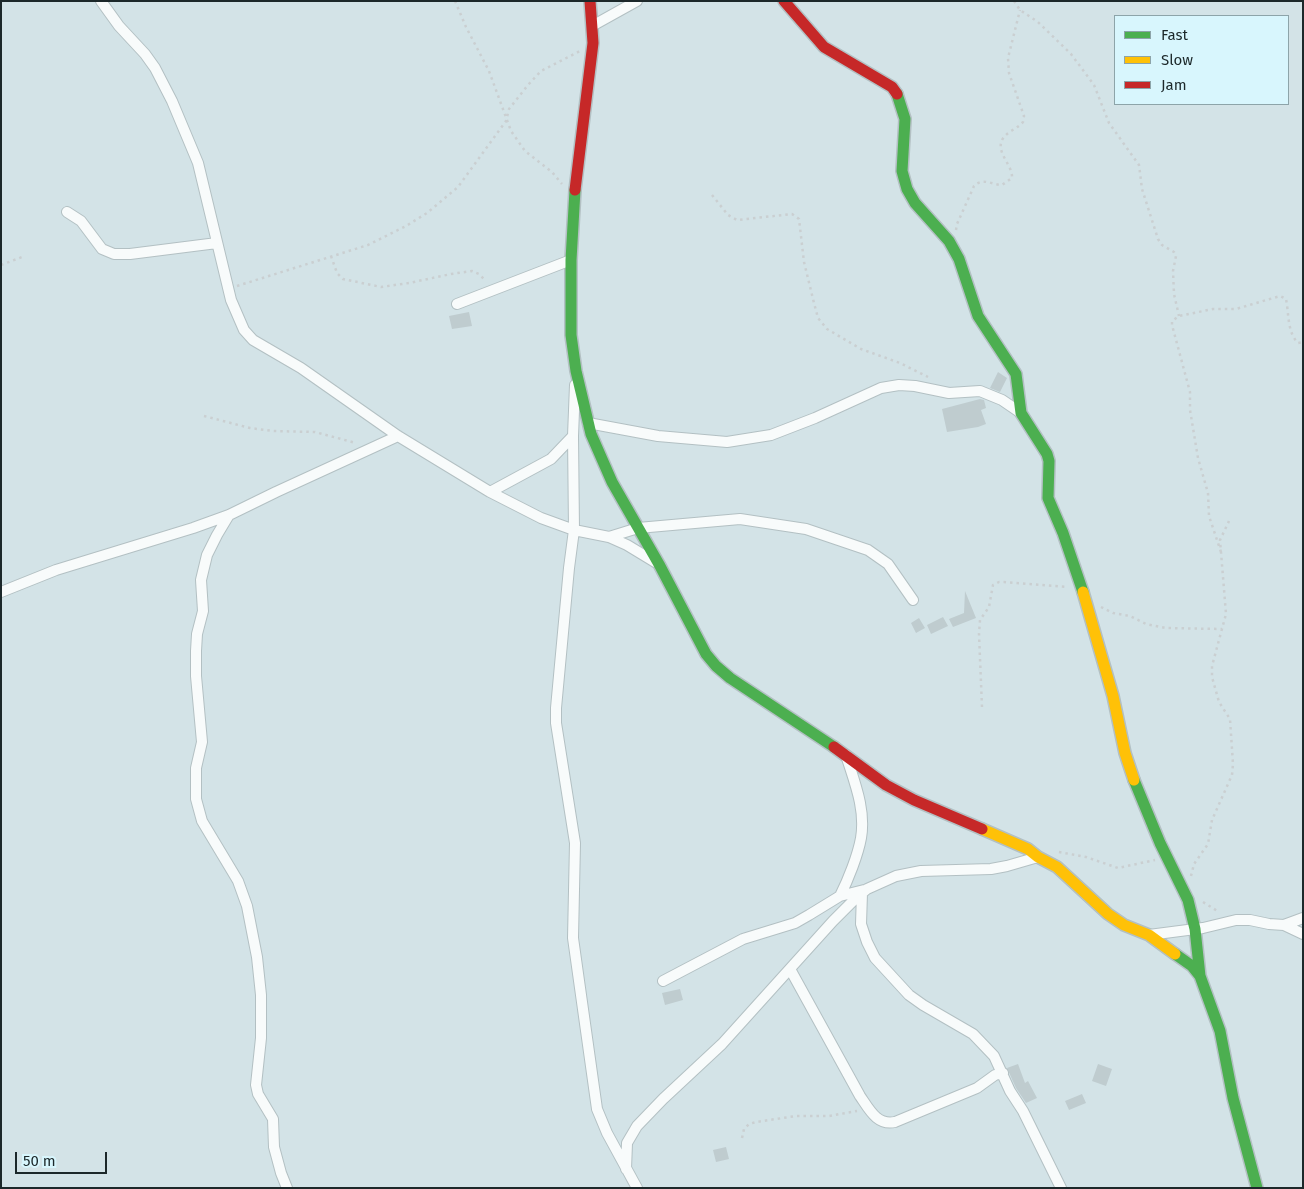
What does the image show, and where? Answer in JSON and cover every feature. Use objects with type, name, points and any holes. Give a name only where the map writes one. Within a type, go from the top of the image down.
[{"type":"street","points":[[101,1],[119,26],[145,54],[155,68],[172,101],[198,163],[228,288],[238,318],[244,330],[253,340],[301,368],[398,436],[490,492],[541,518],[574,530],[609,537],[643,553],[660,566]]},
{"type":"street","points":[[590,1],[593,44],[574,202],[571,260],[571,335],[576,371],[591,434],[612,482],[660,566],[706,654],[730,678],[845,754],[886,785],[914,800],[1028,849],[1057,868],[1108,914],[1124,925],[1149,935],[1192,966],[1200,976]]},
{"type":"street","points":[[592,26],[637,1]]},
{"type":"street","points":[[784,1],[824,47],[895,89],[904,111],[905,119],[902,171],[905,185],[915,203],[949,241],[959,259],[978,316],[1016,374],[1021,413],[1035,437],[1048,454],[1048,498],[1063,533],[1084,597],[1113,696],[1125,754],[1136,786],[1188,900],[1195,929],[1200,976],[1220,1031],[1233,1098],[1257,1188]]},
{"type":"street","points":[[66,212],[81,221],[102,249],[114,254],[130,254],[217,243]]},
{"type":"street","points":[[457,304],[571,260]]},
{"type":"street","points":[[576,371],[573,436],[574,530],[568,568],[556,722],[575,843],[573,938],[597,1109],[636,1188]]},
{"type":"street","points":[[588,424],[658,436],[727,442],[771,435],[888,386],[916,386],[949,393],[980,391],[1002,400],[1021,413]]},
{"type":"street","points":[[1,592],[56,570],[229,515],[398,436]]},
{"type":"street","points":[[490,492],[551,459],[573,436]]},
{"type":"street","points":[[229,515],[207,555],[201,580],[203,612],[197,634],[196,676],[202,742],[196,768],[196,799],[202,821],[238,881],[247,906],[257,957],[261,995],[261,1038],[256,1085],[258,1094],[274,1118],[274,1147],[287,1188]]},
{"type":"street","points":[[609,537],[638,528],[740,519],[806,528],[868,550],[888,564],[913,600]]},
{"type":"street","points":[[840,896],[861,838],[859,796],[845,754]]},
{"type":"street","points":[[626,1170],[627,1143],[637,1126],[722,1044],[833,921],[865,891],[882,881],[904,874],[920,871],[991,869],[1038,857]]},
{"type":"street","points":[[663,981],[743,939],[801,920],[840,896],[865,891]]},
{"type":"street","points":[[865,891],[861,924],[875,958],[909,995],[973,1034],[994,1056],[1003,1072],[1010,1091],[1023,1111],[1061,1188]]},
{"type":"street","points":[[1284,925],[1303,918]]},
{"type":"street","points":[[1149,935],[1195,929],[1236,920],[1284,925],[1303,934]]},
{"type":"street","points":[[790,969],[868,1108],[878,1119],[888,1123],[896,1122],[977,1088],[1003,1072]]},
{"type":"path","points":[[455,1],[466,27],[489,70],[506,121],[518,144],[552,172],[574,202]]},
{"type":"path","points":[[1014,1],[1020,10],[1038,22],[1071,54],[1100,97],[1109,122],[1138,165],[1142,189],[1155,231],[1162,245],[1174,252],[1176,256],[1173,271],[1174,294],[1179,316]]},
{"type":"path","points":[[956,233],[957,224],[974,186],[983,182],[1002,185],[1012,178],[1012,172],[1001,151],[1000,145],[1004,136],[1023,122],[1024,116],[1009,73],[1008,58],[1020,10]]},
{"type":"path","points":[[228,288],[368,245],[387,237],[427,213],[458,188],[506,121],[509,109],[541,71],[593,44]]},
{"type":"path","points":[[712,195],[728,215],[737,220],[792,214],[796,216],[798,218],[804,262],[814,303],[822,325],[861,349],[925,374],[932,390]]},
{"type":"path","points":[[331,256],[337,273],[343,279],[381,287],[409,284],[472,271],[479,274],[494,290]]},
{"type":"path","points":[[1,265],[22,257]]},
{"type":"path","points":[[1221,552],[1209,516],[1208,493],[1198,458],[1190,410],[1190,392],[1172,321],[1179,316],[1213,309],[1236,309],[1280,296],[1286,299],[1289,324],[1295,340],[1298,343],[1303,342]]},
{"type":"path","points":[[204,416],[250,428],[326,434],[371,448]]},
{"type":"path","points":[[1190,882],[1194,864],[1208,844],[1212,820],[1232,775],[1234,764],[1230,719],[1219,702],[1212,677],[1212,666],[1226,608],[1220,540],[1229,521]]},
{"type":"path","points":[[982,707],[978,634],[980,620],[989,607],[993,586],[998,582],[1069,587],[1113,613],[1130,616],[1146,624],[1180,630],[1222,630]]},
{"type":"path","points":[[1038,857],[1060,852],[1086,857],[1118,868],[1168,858]]},
{"type":"path","points":[[1196,896],[1216,911],[1236,920]]},
{"type":"path","points":[[742,1138],[744,1129],[749,1124],[756,1122],[796,1116],[829,1116],[868,1108]]},
{"type":"building","points":[[469,312],[472,326],[452,329],[449,316]]},
{"type":"building","points":[[998,372],[1007,378],[1000,392],[990,388]]},
{"type":"building","points":[[980,399],[984,400],[986,408],[981,410],[986,424],[947,432],[942,409]]},
{"type":"building","points":[[965,591],[976,618],[953,627],[949,619],[964,613]]},
{"type":"building","points":[[943,617],[948,626],[931,634],[927,625]]},
{"type":"building","points":[[919,618],[925,628],[916,633],[911,623]]},
{"type":"building","points":[[680,989],[683,1000],[665,1005],[662,993]]},
{"type":"building","points":[[1018,1064],[1025,1083],[1028,1081],[1037,1098],[1026,1103],[1016,1088],[1007,1068]]},
{"type":"building","points":[[1098,1064],[1112,1069],[1106,1086],[1092,1081]]},
{"type":"building","points":[[1082,1094],[1086,1103],[1069,1110],[1065,1101]]},
{"type":"building","points":[[726,1147],[729,1159],[716,1162],[713,1150]]},
{"type":"traffic: fast","points":[[897,94],[905,119],[902,171],[907,189],[915,203],[949,241],[959,259],[978,316],[1016,374],[1021,413],[1047,454],[1049,461],[1048,498],[1063,533],[1083,592]]},
{"type":"traffic: fast","points":[[575,190],[571,260],[571,335],[576,371],[591,434],[612,482],[660,566],[706,654],[716,666],[730,678],[834,747]]},
{"type":"traffic: fast","points":[[1134,780],[1160,843],[1188,900],[1195,929],[1200,976]]},
{"type":"traffic: fast","points":[[1175,954],[1192,966],[1200,976],[1220,1031],[1233,1098],[1257,1188]]},
{"type":"traffic: slow","points":[[1083,592],[1113,696],[1125,753],[1134,780]]},
{"type":"traffic: slow","points":[[982,829],[1028,849],[1038,857],[1057,867],[1108,914],[1124,925],[1149,935],[1175,954]]},
{"type":"traffic: jam","points":[[575,190],[593,43],[590,1]]},
{"type":"traffic: jam","points":[[784,1],[824,47],[892,87],[897,94]]},
{"type":"traffic: jam","points":[[834,747],[886,785],[914,800],[982,829]]}]
